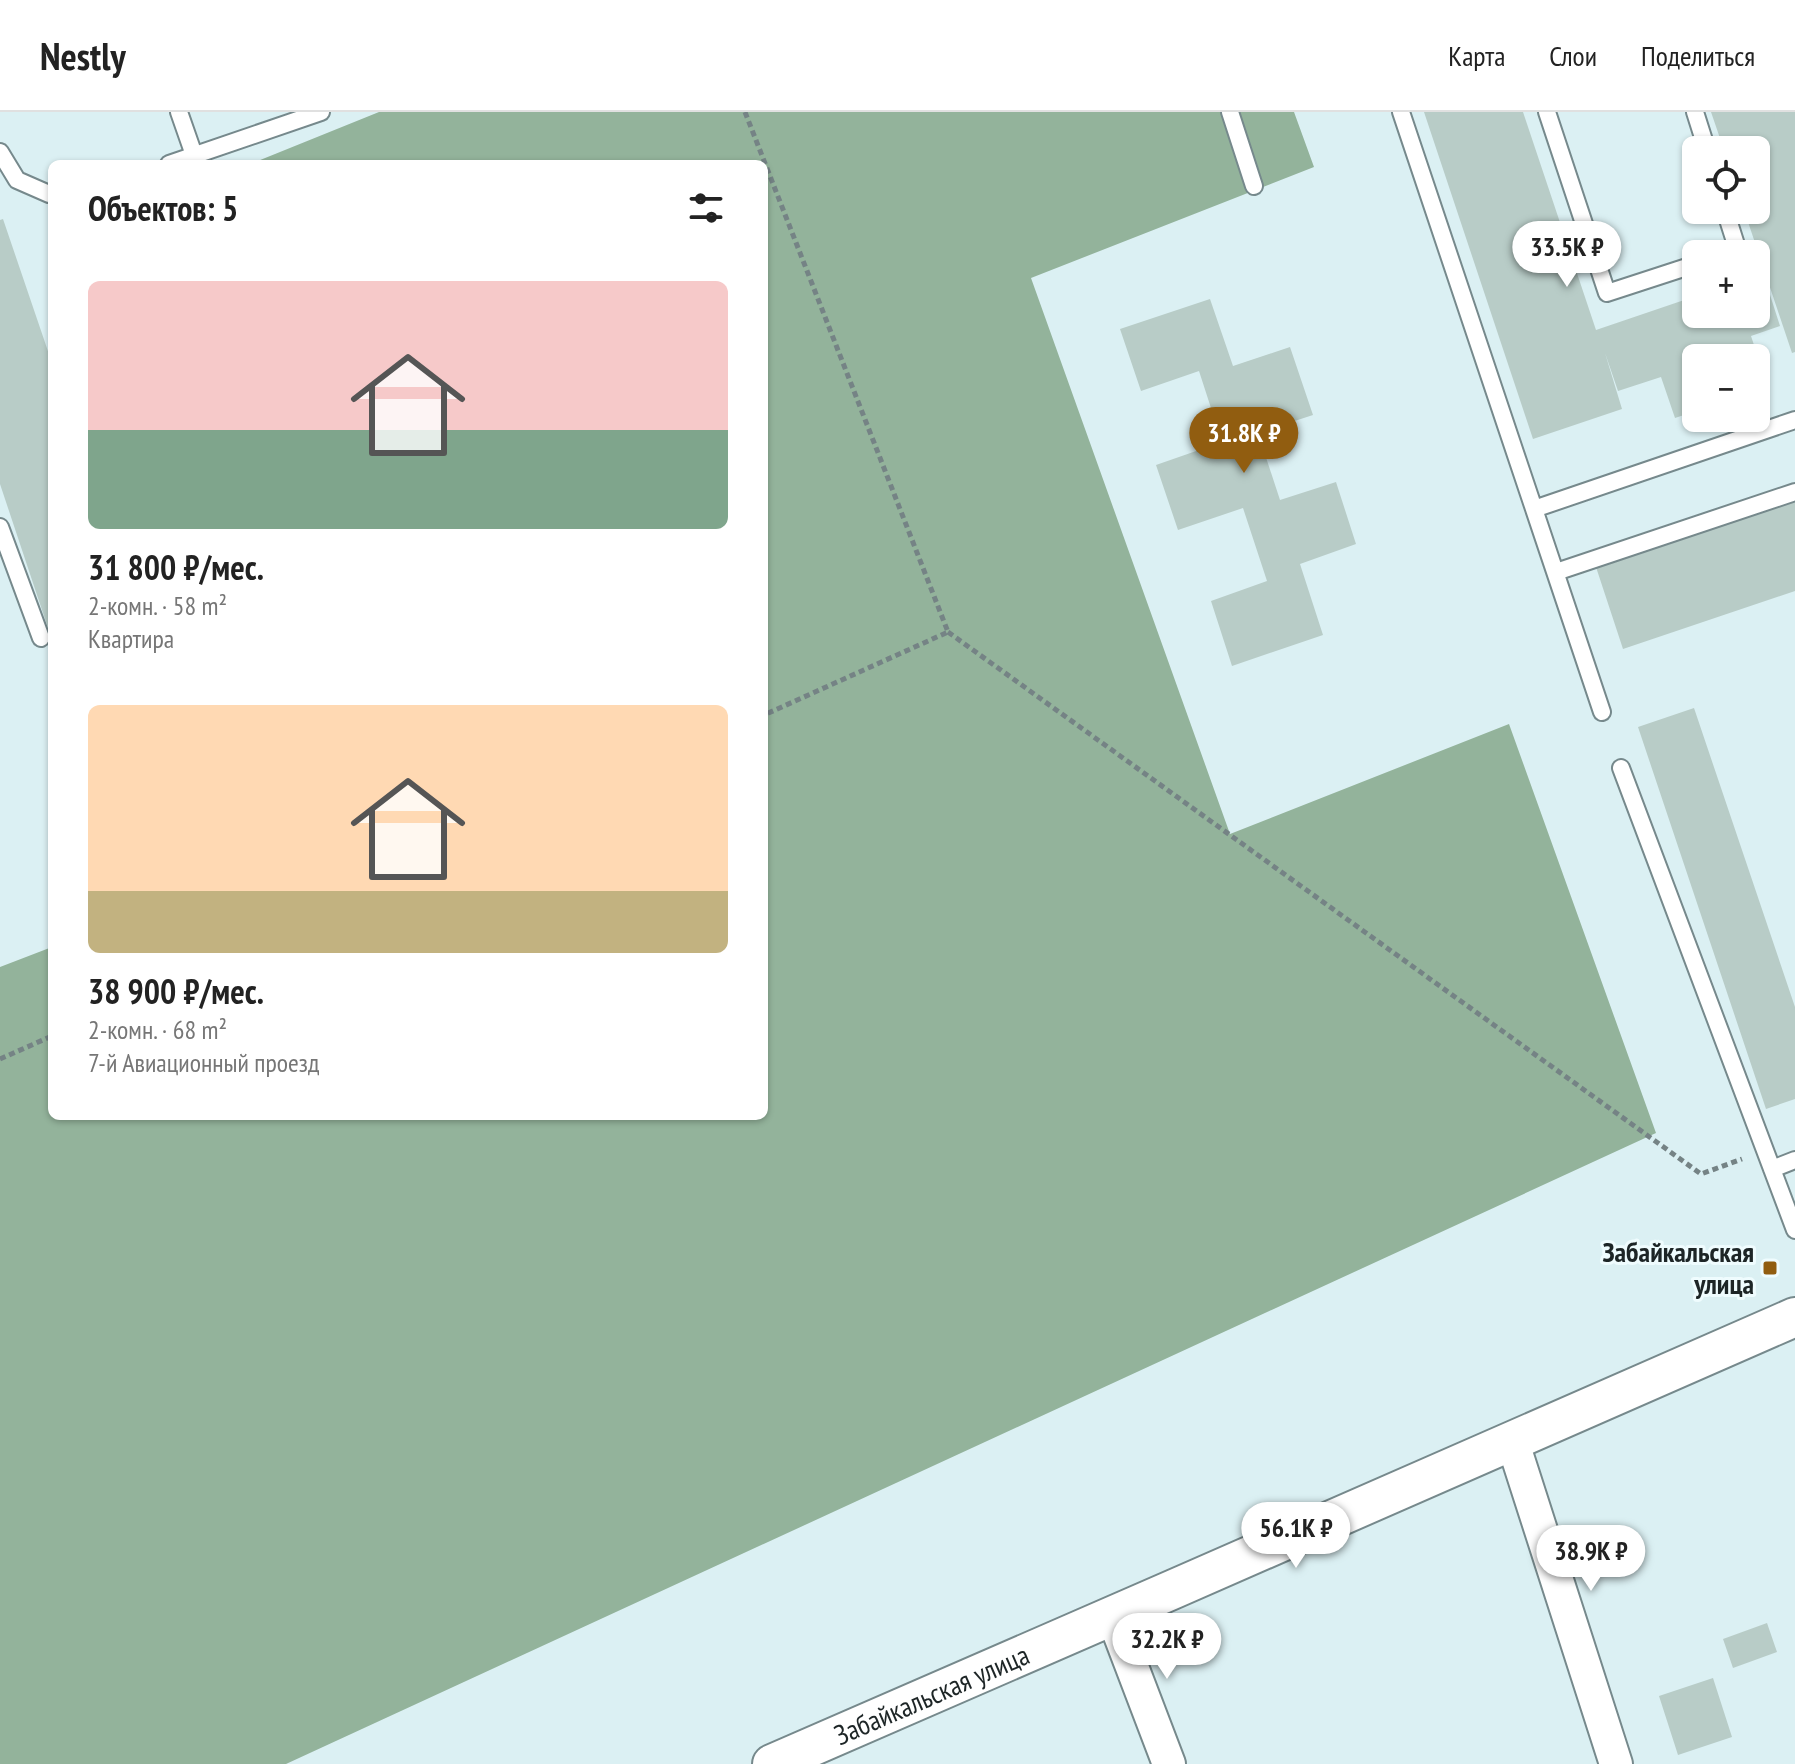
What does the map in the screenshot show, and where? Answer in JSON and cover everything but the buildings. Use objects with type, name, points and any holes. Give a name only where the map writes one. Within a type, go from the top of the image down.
[{"type":"street","name":"Забайкальская улица","points":[[772,1764],[1795,1317]]},
{"type":"street","points":[[1512,1440],[1616,1764]]},
{"type":"street","points":[[1113,1617],[1169,1764]]},
{"type":"lane","points":[[179,112],[194,155]]},
{"type":"lane","points":[[1230,112],[1254,186]]},
{"type":"lane","points":[[1401,112],[1602,712]]},
{"type":"lane","points":[[1547,112],[1607,293],[1682,269]]},
{"type":"lane","points":[[1695,112],[1703,136]]},
{"type":"lane","points":[[180,160],[313,113]]},
{"type":"lane","points":[[0,152],[17,180],[48,194]]},
{"type":"lane","points":[[1534,509],[1795,420]]},
{"type":"lane","points":[[1556,572],[1795,492]]},
{"type":"lane","points":[[2,538],[41,638]]},
{"type":"lane","points":[[1621,768],[1795,1230]]},
{"type":"lane","points":[[1772,1169],[1795,1160]]},
{"type":"path","points":[[745,112],[764,160]]},
{"type":"path","points":[[768,171],[948,632],[1701,1174],[1766,1150]]},
{"type":"path","points":[[768,713],[948,632]]},
{"type":"path","points":[[0,1059],[48,1038]]},
{"type":"green space","points":[[379,112],[1294,112],[1314,167],[1031,278],[1230,834],[1509,724],[1656,1133],[286,1764],[0,1764],[0,967],[48,949],[48,1120],[768,1120],[768,160],[260,160]]},
{"type":"place","name":"Забайкальская улица","points":[[1770,1268]]}]
